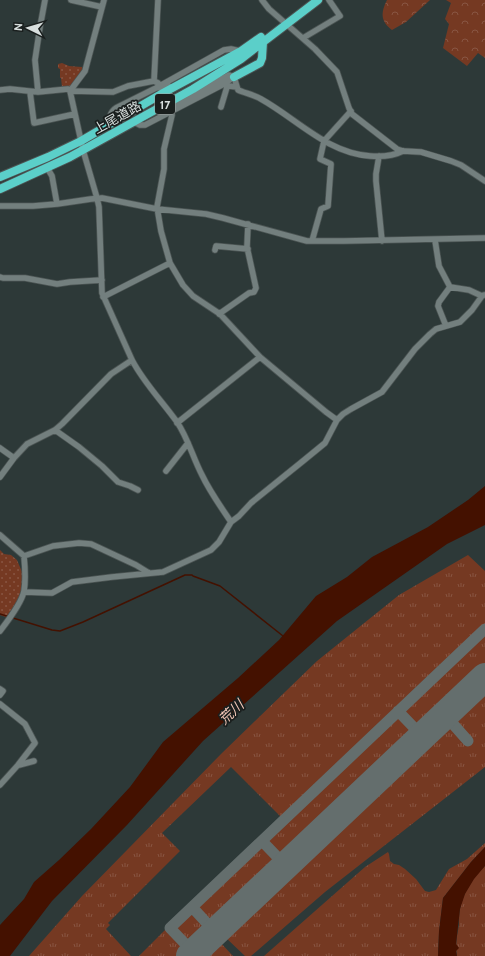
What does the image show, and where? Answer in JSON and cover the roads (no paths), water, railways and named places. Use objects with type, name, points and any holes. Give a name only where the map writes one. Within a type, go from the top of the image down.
[{"type":"highway","name":"上尾道路","points":[[0,177],[48,157],[81,141],[163,93],[241,51],[285,23],[317,0]]},
{"type":"highway","name":"上尾道路","points":[[0,189],[49,168],[212,78],[241,59],[285,23]]},
{"type":"highway","points":[[234,77],[260,63],[262,58],[263,42]]},
{"type":"street","points":[[38,92],[35,60],[45,0]]},
{"type":"street","points":[[71,0],[102,7]]},
{"type":"street","points":[[70,91],[85,72],[104,0]]},
{"type":"street","points":[[154,81],[158,0]]},
{"type":"street","points":[[262,0],[269,9],[315,49],[336,72],[352,114],[397,149],[403,151],[421,152],[451,160],[461,165],[485,182]]},
{"type":"street","points":[[303,38],[340,16],[329,0]]},
{"type":"street","points":[[109,124],[111,113],[114,109],[224,50],[231,49],[241,51]]},
{"type":"street","points":[[0,90],[10,89],[38,92],[68,89],[70,91],[113,92],[128,86],[154,81],[158,83],[160,88],[163,89],[195,72],[195,74]]},
{"type":"street","points":[[234,77],[229,75],[203,87],[174,105],[171,112],[172,115],[164,149],[164,169],[157,209],[161,231],[170,263],[178,278],[193,296],[219,314],[260,357],[337,420]]},
{"type":"street","points":[[234,77],[238,90],[272,105],[324,141],[348,152],[361,155],[380,156],[403,151]]},
{"type":"street","points":[[134,122],[140,125],[145,125],[234,77]]},
{"type":"street","points":[[221,107],[227,87],[237,87]]},
{"type":"street","points":[[70,91],[83,150],[99,207],[103,297],[137,370],[147,385],[178,423],[202,475],[231,522]]},
{"type":"street","points":[[30,92],[34,123],[75,114]]},
{"type":"street","points":[[312,241],[321,209],[328,206],[331,164],[320,159],[324,141],[351,111]]},
{"type":"street","points":[[380,156],[376,181],[382,241]]},
{"type":"street","points":[[49,171],[52,176],[57,204]]},
{"type":"street","points":[[0,206],[33,206],[97,198],[157,209],[206,214],[307,241],[382,241],[485,238]]},
{"type":"street","points":[[219,314],[239,299],[256,290],[248,249],[248,224]]},
{"type":"street","points":[[435,240],[439,266],[450,287]]},
{"type":"street","points":[[216,250],[216,246],[248,249]]},
{"type":"street","points":[[103,297],[170,263]]},
{"type":"street","points":[[0,277],[25,278],[57,284],[102,280]]},
{"type":"street","points":[[24,592],[52,593],[72,582],[163,572],[211,550],[219,542],[231,522],[251,503],[325,442],[337,420],[343,414],[382,392],[415,349],[436,329],[460,322],[484,295],[469,290],[450,287]]},
{"type":"street","points":[[446,326],[438,306],[439,302],[450,287]]},
{"type":"street","points":[[178,423],[260,357]]},
{"type":"street","points":[[0,477],[27,444],[55,430],[111,374],[132,360]]},
{"type":"street","points":[[55,430],[79,447],[102,466],[118,482],[138,490]]},
{"type":"street","points":[[166,471],[188,443]]},
{"type":"street","points":[[0,448],[14,458]]},
{"type":"street","points":[[0,535],[24,556],[25,581],[24,592],[16,609],[0,631]]},
{"type":"street","points":[[24,556],[53,546],[79,543],[91,544],[136,565],[149,574]]},
{"type":"street","points":[[0,689],[3,691],[0,695]]},
{"type":"street","points":[[0,704],[25,724],[35,744],[0,785]]},
{"type":"street","points":[[18,765],[34,760]]},
{"type":"water","name":"荒川","points":[[485,486],[485,525],[447,544],[337,621],[203,741],[127,825],[52,901],[10,956],[0,956],[0,925],[24,899],[34,882],[91,829],[130,787],[163,742],[238,678],[279,640],[316,596],[347,577],[372,557],[428,527],[468,500]]},
{"type":"water","points":[[485,847],[485,866],[474,879],[465,894],[460,909],[456,944],[459,948],[456,951],[457,956],[438,956],[443,898],[471,862]]},
{"type":"waterway","points":[[0,614],[52,630],[60,631],[185,575],[192,575],[220,586],[283,636]]}]
